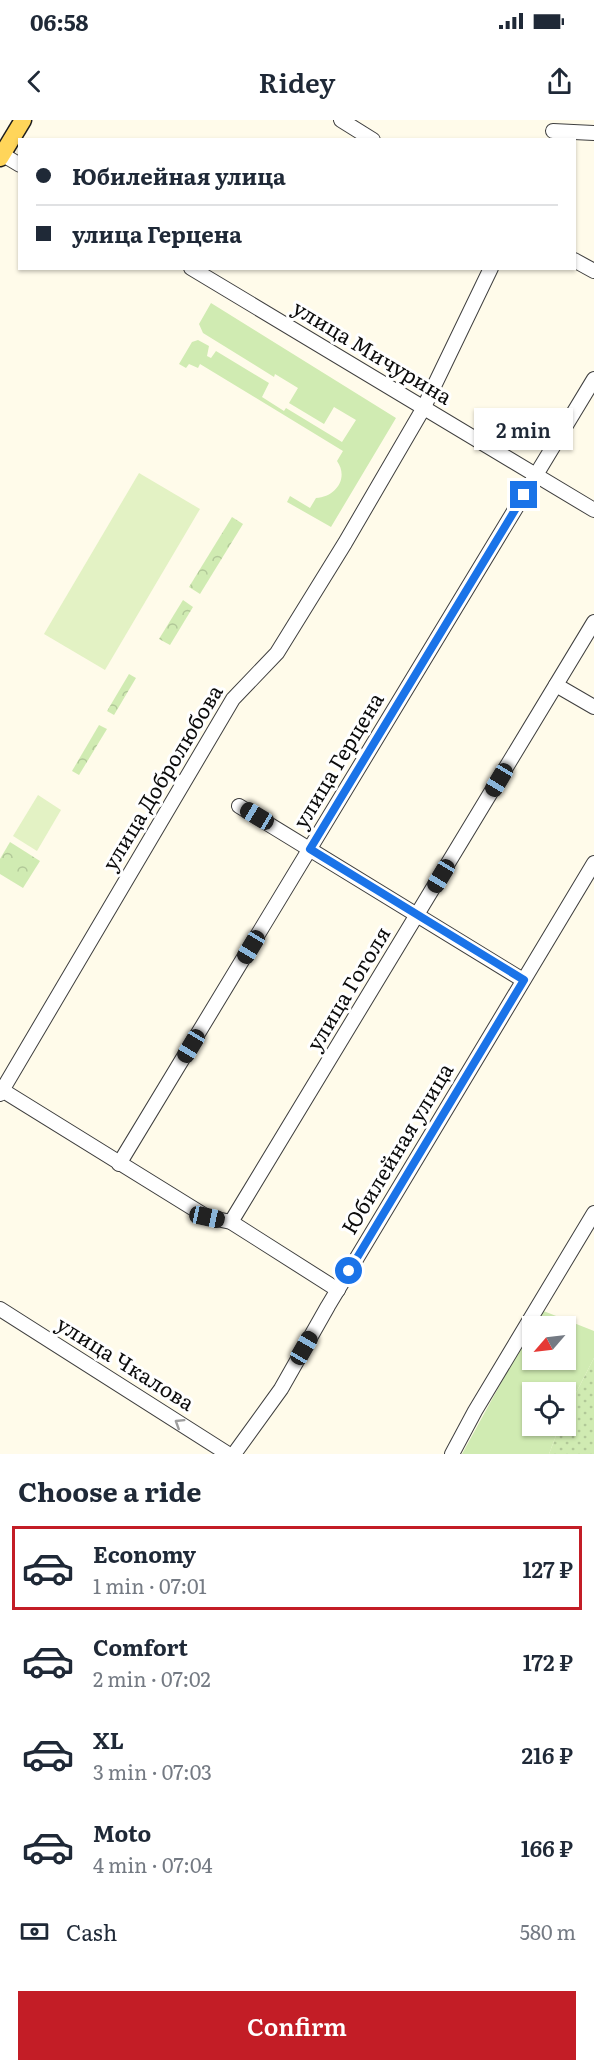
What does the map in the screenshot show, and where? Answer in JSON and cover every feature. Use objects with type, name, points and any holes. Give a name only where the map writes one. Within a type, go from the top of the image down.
[{"type":"main road","points":[[1,155],[23,120]]},
{"type":"street","points":[[340,120],[370,138]]},
{"type":"street","points":[[552,130],[594,133]]},
{"type":"street","points":[[1,155],[18,164]]},
{"type":"street","points":[[576,261],[594,271]]},
{"type":"street","name":"улица Мичурина","points":[[194,270],[594,510]]},
{"type":"street","name":"улица Добролюбова","points":[[1,1092],[232,699],[277,653],[345,543],[423,409],[490,270]]},
{"type":"street","name":"улица Герцена","points":[[120,1164],[594,379]]},
{"type":"street","name":"улица Гоголя","points":[[231,1222],[594,622]]},
{"type":"street","points":[[556,684],[594,707]]},
{"type":"street","points":[[239,806],[524,980]]},
{"type":"street","name":"Юбилейная улица","points":[[234,1454],[281,1389],[594,863]]},
{"type":"street","points":[[1,1092],[207,1217],[231,1222],[338,1290]]},
{"type":"street","points":[[452,1454],[481,1401],[594,1213]]},
{"type":"street","name":"улица Чкалова","points":[[0,1309],[228,1454]]},
{"type":"green space","points":[[211,303],[396,418],[331,527],[287,502],[290,496],[310,508],[316,498],[335,490],[342,474],[337,461],[343,451],[200,364],[198,368],[189,364],[186,368],[179,364],[192,342],[198,340],[209,346],[207,356],[211,358],[216,351],[269,383],[262,397],[284,411],[286,408],[342,442],[356,420],[334,407],[324,424],[289,403],[298,388],[275,374],[274,377],[203,333],[199,324]]},
{"type":"green space","points":[[139,473],[200,509],[105,670],[44,634]]},
{"type":"green space","points":[[232,517],[243,524],[200,594],[189,587]]},
{"type":"green space","points":[[183,600],[193,607],[170,645],[159,639]]},
{"type":"green space","points":[[129,674],[136,678],[114,715],[107,711]]},
{"type":"green space","points":[[99,725],[107,729],[79,775],[72,771]]},
{"type":"green space","points":[[38,795],[61,810],[37,851],[13,836]]},
{"type":"green space","points":[[10,842],[40,861],[23,888],[0,874],[0,859]]},
{"type":"green space","points":[[541,1310],[556,1316],[538,1316]]},
{"type":"green space","points":[[576,1324],[594,1331],[594,1358],[576,1393],[576,1382],[522,1382],[522,1436],[556,1436],[549,1454],[462,1454],[522,1344],[522,1370],[576,1370]]},
{"type":"green space","points":[[594,1358],[594,1454],[549,1454],[556,1436],[576,1436],[576,1393]]},
{"type":"route","points":[[349,1271],[524,980],[310,849],[524,495]]}]
